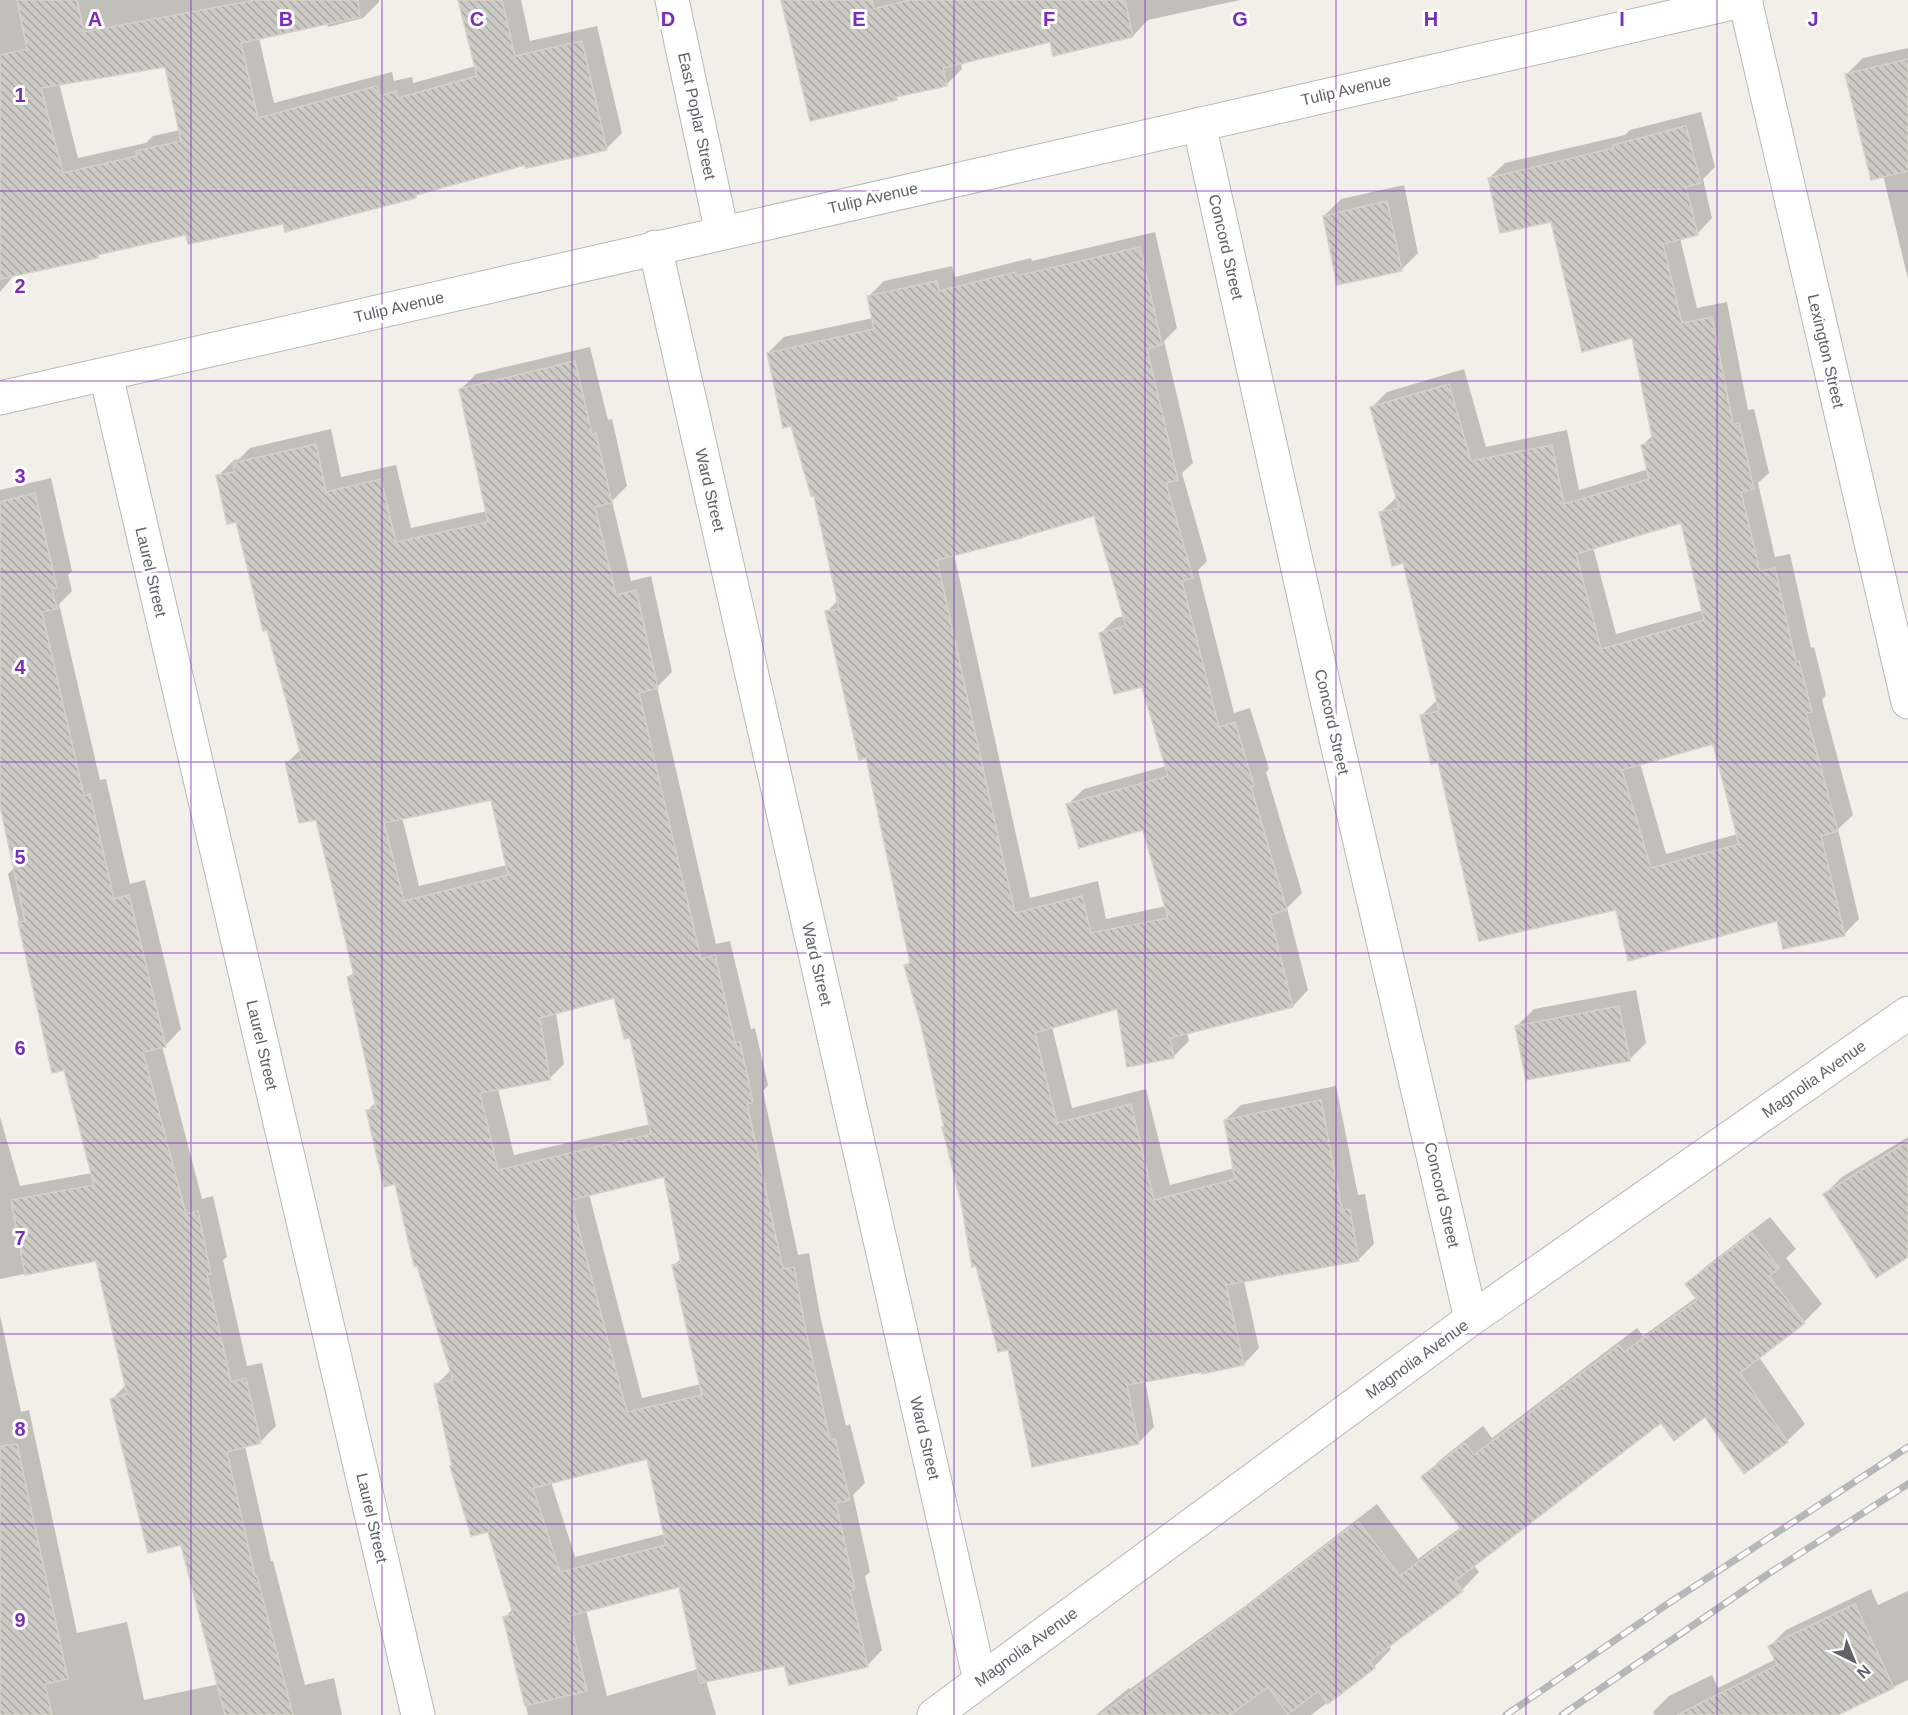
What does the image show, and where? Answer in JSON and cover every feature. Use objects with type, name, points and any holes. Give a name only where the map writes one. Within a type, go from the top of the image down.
[{"type":"street","name":"East Poplar Street","points":[[672,0],[722,233]]},
{"type":"street","name":"Tulip Avenue","points":[[0,398],[1745,0]]},
{"type":"street","name":"Lexington Street","points":[[1745,0],[1908,702]]},
{"type":"street","name":"Concord Street","points":[[1199,124],[1327,700],[1471,1319]]},
{"type":"street","name":"Ward Street","points":[[655,248],[980,1681]]},
{"type":"street","name":"Laurel Street","points":[[106,375],[418,1715]]},
{"type":"street","name":"Magnolia Avenue","points":[[934,1715],[1471,1319],[1908,1013]]},
{"type":"building","points":[[17,0],[77,0],[84,32],[256,0],[358,0],[360,17],[241,43],[258,118],[377,86],[379,96],[396,91],[398,98],[477,76],[458,0],[502,0],[515,56],[582,41],[607,150],[526,168],[525,165],[416,195],[416,198],[285,232],[283,224],[188,244],[186,235],[97,255],[98,258],[0,279],[0,55],[27,49]],"holes":[[[165,67],[181,141],[136,151],[137,156],[63,173],[41,88]]]},
{"type":"building","points":[[781,0],[872,0],[874,9],[910,0],[1125,0],[1133,37],[1053,56],[1050,42],[943,68],[947,86],[896,97],[897,100],[810,121]]},
{"type":"building","points":[[1908,59],[1908,171],[1871,180],[1845,74]]},
{"type":"building","points":[[1686,126],[1701,183],[1686,187],[1698,235],[1663,244],[1682,323],[1712,317],[1733,424],[1739,423],[1754,489],[1741,492],[1760,571],[1775,568],[1796,662],[1799,661],[1812,712],[1806,713],[1838,831],[1821,836],[1845,936],[1783,949],[1777,921],[1628,961],[1616,910],[1479,941],[1438,762],[1431,764],[1420,715],[1439,711],[1403,563],[1392,566],[1379,512],[1399,508],[1370,407],[1449,384],[1471,461],[1552,445],[1564,504],[1649,479],[1641,445],[1653,442],[1632,338],[1582,352],[1551,222],[1500,233],[1488,178],[1614,148],[1613,145]],"holes":[[[1681,523],[1704,620],[1601,649],[1576,554]],[[1713,744],[1739,844],[1651,868],[1622,770]]]},
{"type":"building","points":[[1387,201],[1402,271],[1337,285],[1323,216]]},
{"type":"building","points":[[1140,247],[1162,345],[1147,349],[1178,480],[1166,483],[1193,578],[1182,581],[1219,727],[1235,722],[1254,786],[1251,787],[1287,910],[1270,915],[1293,1007],[1170,1038],[1174,1058],[1127,1067],[1117,1009],[1035,1033],[1057,1123],[1131,1104],[1154,1200],[1235,1179],[1224,1120],[1321,1100],[1342,1210],[1350,1209],[1359,1261],[1226,1285],[1244,1365],[1127,1385],[1139,1444],[1032,1467],[1008,1350],[998,1352],[976,1266],[972,1267],[961,1202],[942,1127],[944,1127],[921,1025],[904,965],[910,963],[866,758],[859,760],[825,611],[839,609],[814,496],[811,496],[791,426],[783,428],[767,353],[874,329],[867,296],[937,281],[939,291],[1016,272],[1016,276]],"holes":[[[1094,516],[1126,626],[1099,633],[1114,694],[1142,687],[1168,776],[1066,804],[1079,848],[1143,830],[1168,918],[1091,933],[1082,896],[1015,913],[937,560]]]},
{"type":"building","points":[[575,361],[592,434],[596,433],[612,503],[595,507],[616,595],[636,590],[658,688],[639,693],[701,959],[715,955],[735,1043],[740,1042],[753,1102],[747,1104],[783,1269],[794,1267],[830,1440],[835,1439],[850,1500],[836,1503],[855,1589],[850,1590],[868,1667],[789,1685],[784,1666],[700,1683],[679,1587],[569,1616],[587,1691],[525,1706],[503,1617],[513,1614],[488,1532],[471,1536],[450,1466],[452,1466],[434,1384],[453,1380],[417,1266],[414,1266],[395,1184],[384,1187],[366,1110],[376,1108],[347,977],[354,975],[316,820],[299,823],[285,762],[302,759],[267,630],[263,631],[236,522],[227,524],[216,475],[235,472],[233,463],[316,444],[326,492],[381,479],[396,542],[488,522],[459,389]],"holes":[[[491,800],[508,875],[404,901],[384,823]],[[614,998],[624,1039],[630,1038],[651,1134],[498,1170],[480,1093],[550,1080],[540,1018]],[[664,1177],[681,1263],[672,1265],[702,1395],[627,1412],[571,1200]],[[647,1459],[666,1545],[560,1572],[533,1488]]]},
{"type":"building","points":[[35,493],[57,588],[52,589],[57,609],[42,612],[84,796],[90,794],[114,899],[129,895],[166,1047],[143,1052],[186,1214],[198,1211],[211,1274],[207,1275],[231,1382],[246,1378],[261,1443],[227,1452],[255,1576],[257,1576],[293,1715],[225,1715],[181,1545],[148,1553],[110,1399],[127,1394],[96,1261],[25,1275],[11,1200],[94,1185],[64,1070],[52,1073],[18,922],[25,921],[0,806],[0,502]]},
{"type":"building","points":[[1619,1006],[1630,1061],[1526,1080],[1515,1026]]},
{"type":"building","points":[[1908,1141],[1908,1257],[1876,1278],[1823,1194]]},
{"type":"building","points":[[1752,1233],[1779,1268],[1769,1276],[1805,1323],[1740,1373],[1788,1442],[1744,1474],[1705,1417],[1674,1441],[1661,1423],[1455,1581],[1463,1591],[1370,1661],[1375,1668],[1328,1704],[1318,1691],[1288,1714],[1268,1687],[1230,1715],[1100,1715],[1358,1521],[1400,1576],[1461,1529],[1421,1477],[1465,1443],[1474,1455],[1619,1345],[1624,1352],[1697,1300],[1685,1284]]},
{"type":"building","points":[[17,1444],[68,1679],[45,1684],[52,1715],[0,1715],[0,1446]]},
{"type":"building","points":[[1855,1604],[1894,1688],[1838,1715],[1677,1715],[1777,1665],[1768,1646]]},
{"type":"railway","points":[[1506,1715],[1666,1605],[1908,1447]]},
{"type":"railway","points":[[1562,1715],[1768,1574],[1908,1484]]}]
